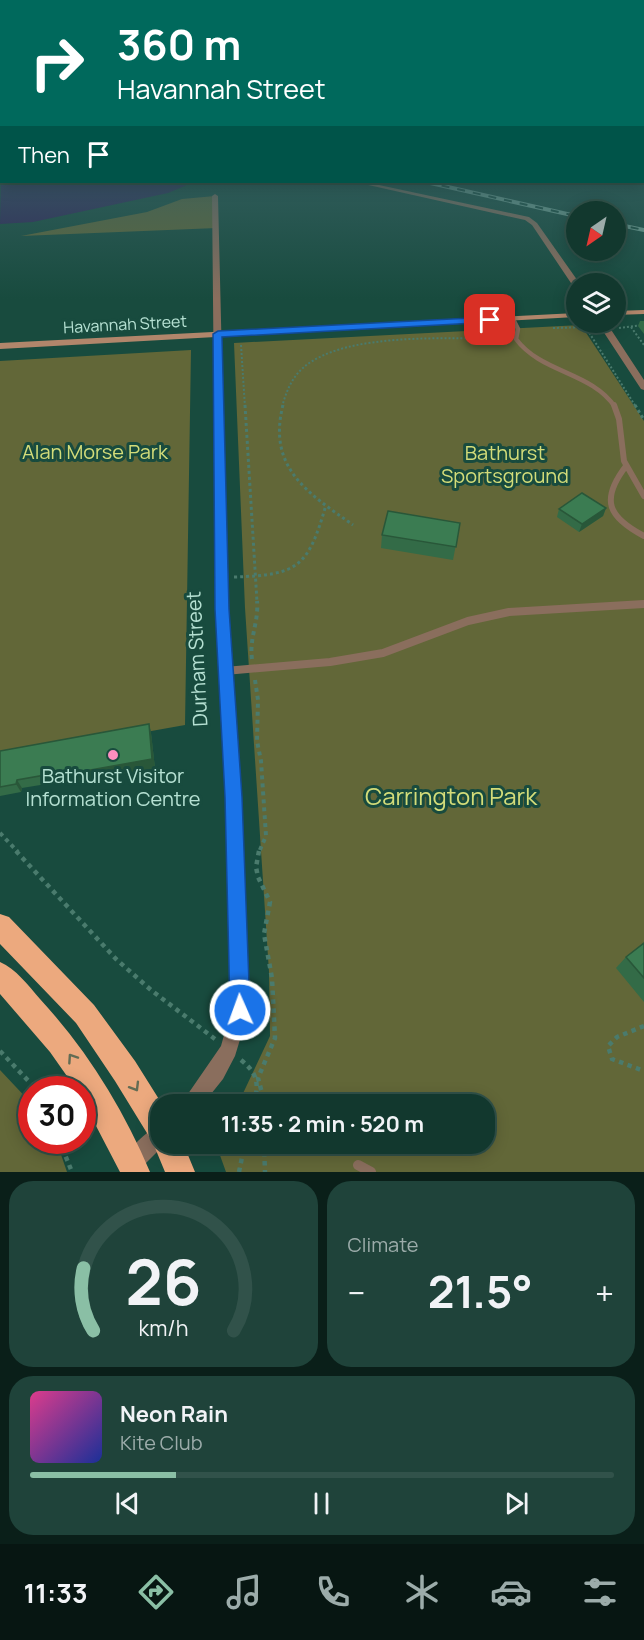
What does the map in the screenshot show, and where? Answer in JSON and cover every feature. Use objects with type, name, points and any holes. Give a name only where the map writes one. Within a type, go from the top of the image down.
[{"type":"highway","points":[[0,926],[85,1014],[150,1112]]},
{"type":"highway","points":[[0,975],[61,1041],[104,1107],[134,1168]]},
{"type":"highway","points":[[173,1154],[180,1172]]},
{"type":"street","points":[[395,190],[527,218],[536,224],[569,273]]},
{"type":"street","name":"Durham Street","points":[[199,1094],[229,1050],[240,1010],[233,797],[221,577],[215,196]]},
{"type":"street","points":[[626,313],[644,312]]},
{"type":"street","name":"Havannah Street","points":[[0,346],[566,316]]},
{"type":"street","points":[[609,333],[644,387]]},
{"type":"street","points":[[134,1168],[150,1148]]},
{"type":"lane","points":[[513,319],[518,329],[516,339],[524,352],[584,381],[611,401],[617,413],[622,454],[626,466],[644,496]]},
{"type":"lane","points":[[626,466],[612,485],[608,502],[619,521],[644,536]]},
{"type":"lane","points":[[225,671],[330,662],[383,653],[468,621],[509,612],[644,604]]},
{"type":"lane","points":[[358,1165],[372,1172]]},
{"type":"path","points":[[626,327],[631,327],[630,325],[644,325]]},
{"type":"path","points":[[631,327],[644,345]]},
{"type":"path","points":[[589,333],[644,420]]},
{"type":"path","points":[[353,525],[292,475],[282,459],[276,441],[285,397],[296,375],[307,364],[332,352],[363,344],[516,339]]},
{"type":"path","points":[[241,345],[258,614],[250,644],[252,669],[257,686],[259,732],[256,750],[261,761],[266,836],[258,854],[256,867],[258,877],[270,902],[264,934],[272,978],[275,1038],[258,1078],[256,1094]]},
{"type":"path","points":[[221,577],[255,576],[281,572],[299,564],[313,548],[326,505]]},
{"type":"path","points":[[0,833],[116,959],[151,990],[256,1072],[262,1094]]},
{"type":"path","points":[[644,1026],[613,1038],[607,1044],[612,1059],[644,1071]]},
{"type":"path","points":[[0,1051],[24,1076]]},
{"type":"path","points":[[65,1154],[72,1172]]},
{"type":"path","points":[[239,1172],[243,1154]]},
{"type":"path","points":[[264,1154],[265,1172]]},
{"type":"green space","points":[[215,196],[217,228],[21,236],[147,212],[182,199]]},
{"type":"green space","name":"Carrington Park","points":[[566,326],[566,333],[586,333],[644,421],[644,1172],[226,1172],[220,1154],[495,1154],[495,1094],[243,1094],[270,1036],[269,972],[245,608],[234,343]]},
{"type":"green space","name":"Alan Morse Park","points":[[191,350],[185,725],[0,758],[0,361]]},
{"type":"green space","points":[[0,1070],[18,1089],[18,1154],[61,1154],[67,1172],[0,1172]]},
{"type":"shaded area","points":[[1,190],[176,190],[33,222],[0,224]]},
{"type":"building","points":[[582,493],[606,508],[582,524],[559,509]]},
{"type":"building","points":[[388,511],[460,523],[456,547],[382,535]]},
{"type":"building","points":[[149,724],[152,759],[68,774],[68,771],[17,780],[16,784],[0,787],[0,751]]},
{"type":"building","points":[[644,943],[644,978],[626,957]]},
{"type":"railway","points":[[460,190],[566,214]]},
{"type":"railway","points":[[626,226],[644,230]]},
{"type":"place","name":"Bathurst Visitor Information Centre","points":[[113,755]]},
{"type":"route","points":[[240,1010],[233,797],[222,609],[218,334],[490,320]]},
{"type":"park label","name":"Bathurst Sportsground","points":[[505,464]]}]
